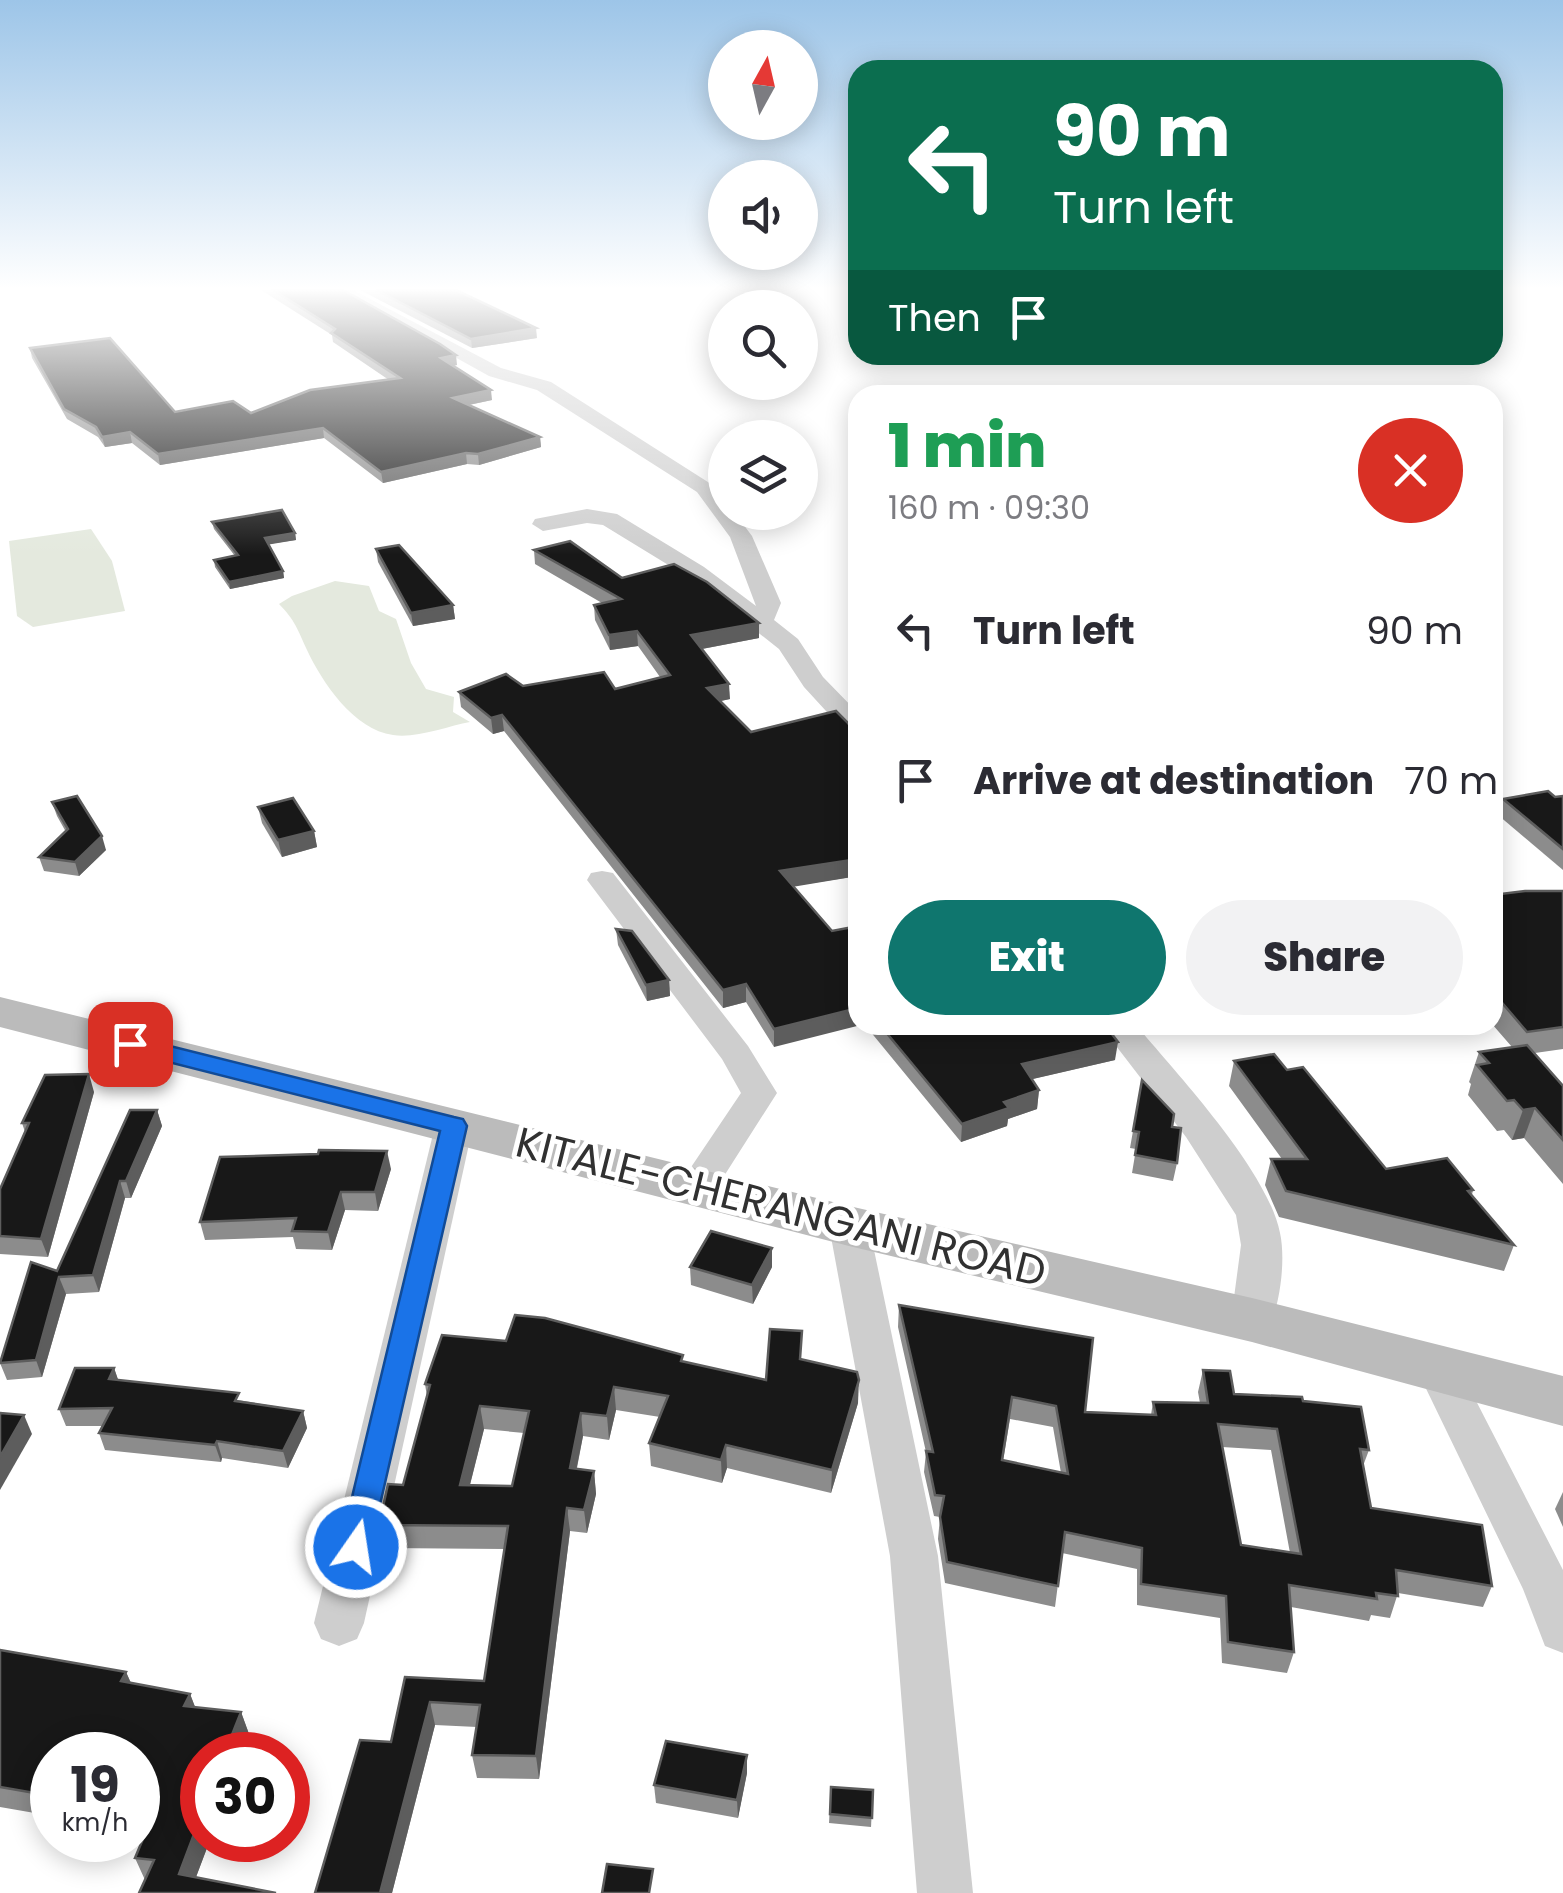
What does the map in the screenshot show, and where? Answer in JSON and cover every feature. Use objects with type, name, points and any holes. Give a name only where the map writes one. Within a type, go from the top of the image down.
[{"type":"main road","name":"KITALE-CHERANGANI ROAD","points":[[0,1012],[849,1226],[1252,1320],[1563,1401]]},
{"type":"street","points":[[517,378],[544,386],[704,488],[741,536],[769,603],[762,620]]},
{"type":"street","points":[[543,524],[588,516],[609,519],[696,572],[789,644],[814,682],[848,719]]},
{"type":"street","points":[[602,880],[736,1054],[759,1093],[696,1188]]},
{"type":"street","points":[[1125,1035],[1168,1087],[1240,1188],[1262,1233],[1252,1320]]},
{"type":"street","points":[[339,1623],[454,1126]]},
{"type":"street","points":[[849,1226],[914,1556],[945,1893]]},
{"type":"street","points":[[1438,1370],[1546,1586],[1563,1630]]},
{"type":"shaded area","points":[[91,529],[112,561],[125,611],[33,627],[17,616],[9,541]]},
{"type":"shaded area","points":[[335,581],[369,586],[379,611],[396,619],[411,663],[426,689],[454,697],[453,712],[470,722],[421,734],[393,735],[365,724],[341,703],[313,663],[293,620],[279,604]]},
{"type":"building","points":[[47,378],[145,378],[175,412],[233,401],[251,413],[310,390],[397,378],[473,378],[491,390],[453,398],[540,437],[478,454],[466,453],[381,472],[323,428],[158,454],[130,432],[102,437],[96,427],[64,409]]},
{"type":"building","points":[[282,510],[295,533],[265,538],[283,571],[229,582],[214,560],[238,555],[212,522]]},
{"type":"building","points":[[570,541],[622,578],[674,564],[707,582],[759,623],[691,635],[729,684],[707,688],[751,732],[836,711],[848,723],[848,861],[780,871],[832,931],[848,928],[848,1010],[774,1029],[746,984],[723,990],[502,715],[491,718],[459,692],[506,674],[523,686],[604,672],[615,689],[670,675],[637,631],[609,635],[594,605],[621,599],[534,550]]},
{"type":"building","points":[[399,545],[453,605],[411,613],[376,549]]},
{"type":"building","points":[[1548,791],[1555,797],[1563,796],[1563,849],[1503,799]]},
{"type":"building","points":[[77,796],[102,836],[75,862],[39,857],[68,829],[52,802]]},
{"type":"building","points":[[293,798],[314,831],[278,840],[258,807]]},
{"type":"building","points":[[1563,891],[1563,1027],[1527,1032],[1503,1004],[1503,894]]},
{"type":"building","points":[[616,929],[632,931],[669,980],[646,985]]},
{"type":"building","points":[[888,1035],[1113,1035],[1118,1042],[1022,1064],[1039,1090],[1004,1102],[1009,1108],[962,1124]]},
{"type":"building","points":[[1527,1045],[1563,1086],[1563,1140],[1535,1108],[1523,1110],[1514,1100],[1507,1101],[1477,1065],[1489,1063],[1479,1052]]},
{"type":"building","points":[[1274,1054],[1287,1070],[1303,1067],[1386,1169],[1447,1158],[1473,1190],[1468,1191],[1514,1245],[1286,1191],[1271,1159],[1307,1159],[1234,1061]]},
{"type":"building","points":[[89,1074],[41,1239],[0,1236],[0,1189],[29,1123],[22,1123],[45,1075]]},
{"type":"building","points":[[1142,1080],[1174,1114],[1172,1127],[1181,1128],[1177,1163],[1135,1155],[1139,1132],[1133,1131]]},
{"type":"building","points":[[130,1110],[157,1110],[126,1181],[120,1181],[93,1275],[59,1277],[36,1360],[0,1363],[31,1262],[57,1271]]},
{"type":"building","points":[[319,1150],[387,1151],[375,1192],[341,1192],[328,1232],[292,1231],[296,1218],[200,1222],[220,1157],[318,1154]]},
{"type":"building","points":[[711,1231],[772,1248],[752,1285],[690,1267]]},
{"type":"building","points":[[899,1305],[1093,1338],[1085,1412],[1156,1415],[1153,1402],[1208,1403],[1203,1370],[1230,1371],[1234,1394],[1302,1397],[1303,1401],[1361,1407],[1369,1450],[1360,1449],[1371,1508],[1482,1525],[1492,1586],[1396,1570],[1398,1596],[1376,1593],[1377,1599],[1289,1585],[1294,1652],[1228,1642],[1226,1596],[1141,1584],[1142,1548],[1065,1532],[1058,1586],[947,1562],[940,1517],[944,1496],[935,1495],[926,1451],[933,1452]],"holes":[[[1012,1397],[1056,1406],[1068,1474],[1002,1460]],[[1218,1424],[1277,1429],[1301,1554],[1241,1545]]]},
{"type":"building","points":[[515,1315],[545,1318],[683,1355],[681,1361],[766,1380],[770,1329],[802,1331],[800,1359],[857,1372],[859,1380],[832,1470],[726,1445],[721,1460],[649,1443],[668,1396],[614,1387],[607,1416],[581,1413],[570,1468],[594,1471],[584,1510],[567,1508],[536,1756],[472,1755],[480,1705],[430,1702],[380,1893],[315,1893],[360,1740],[391,1742],[405,1677],[484,1681],[508,1526],[379,1525],[388,1484],[403,1485],[430,1385],[425,1384],[442,1335],[506,1341]],"holes":[[[480,1406],[529,1411],[512,1486],[460,1485]]]},
{"type":"building","points":[[75,1368],[114,1368],[109,1379],[239,1393],[235,1401],[303,1411],[283,1451],[217,1441],[215,1445],[99,1433],[112,1408],[59,1409]]},
{"type":"building","points":[[0,1413],[24,1415],[0,1457]]},
{"type":"building","points":[[0,1650],[126,1672],[121,1681],[190,1694],[184,1706],[241,1712],[233,1732],[180,1732],[180,1862],[184,1862],[179,1874],[276,1893],[139,1893],[153,1862],[160,1862],[160,1732],[30,1732],[30,1792],[0,1787]]},
{"type":"building","points":[[666,1741],[747,1755],[737,1800],[654,1785]]},
{"type":"building","points":[[831,1787],[873,1790],[872,1818],[830,1814]]},
{"type":"building","points":[[607,1864],[653,1869],[649,1893],[602,1893]]},
{"type":"route","points":[[130,1044],[454,1126],[356,1547]]}]
